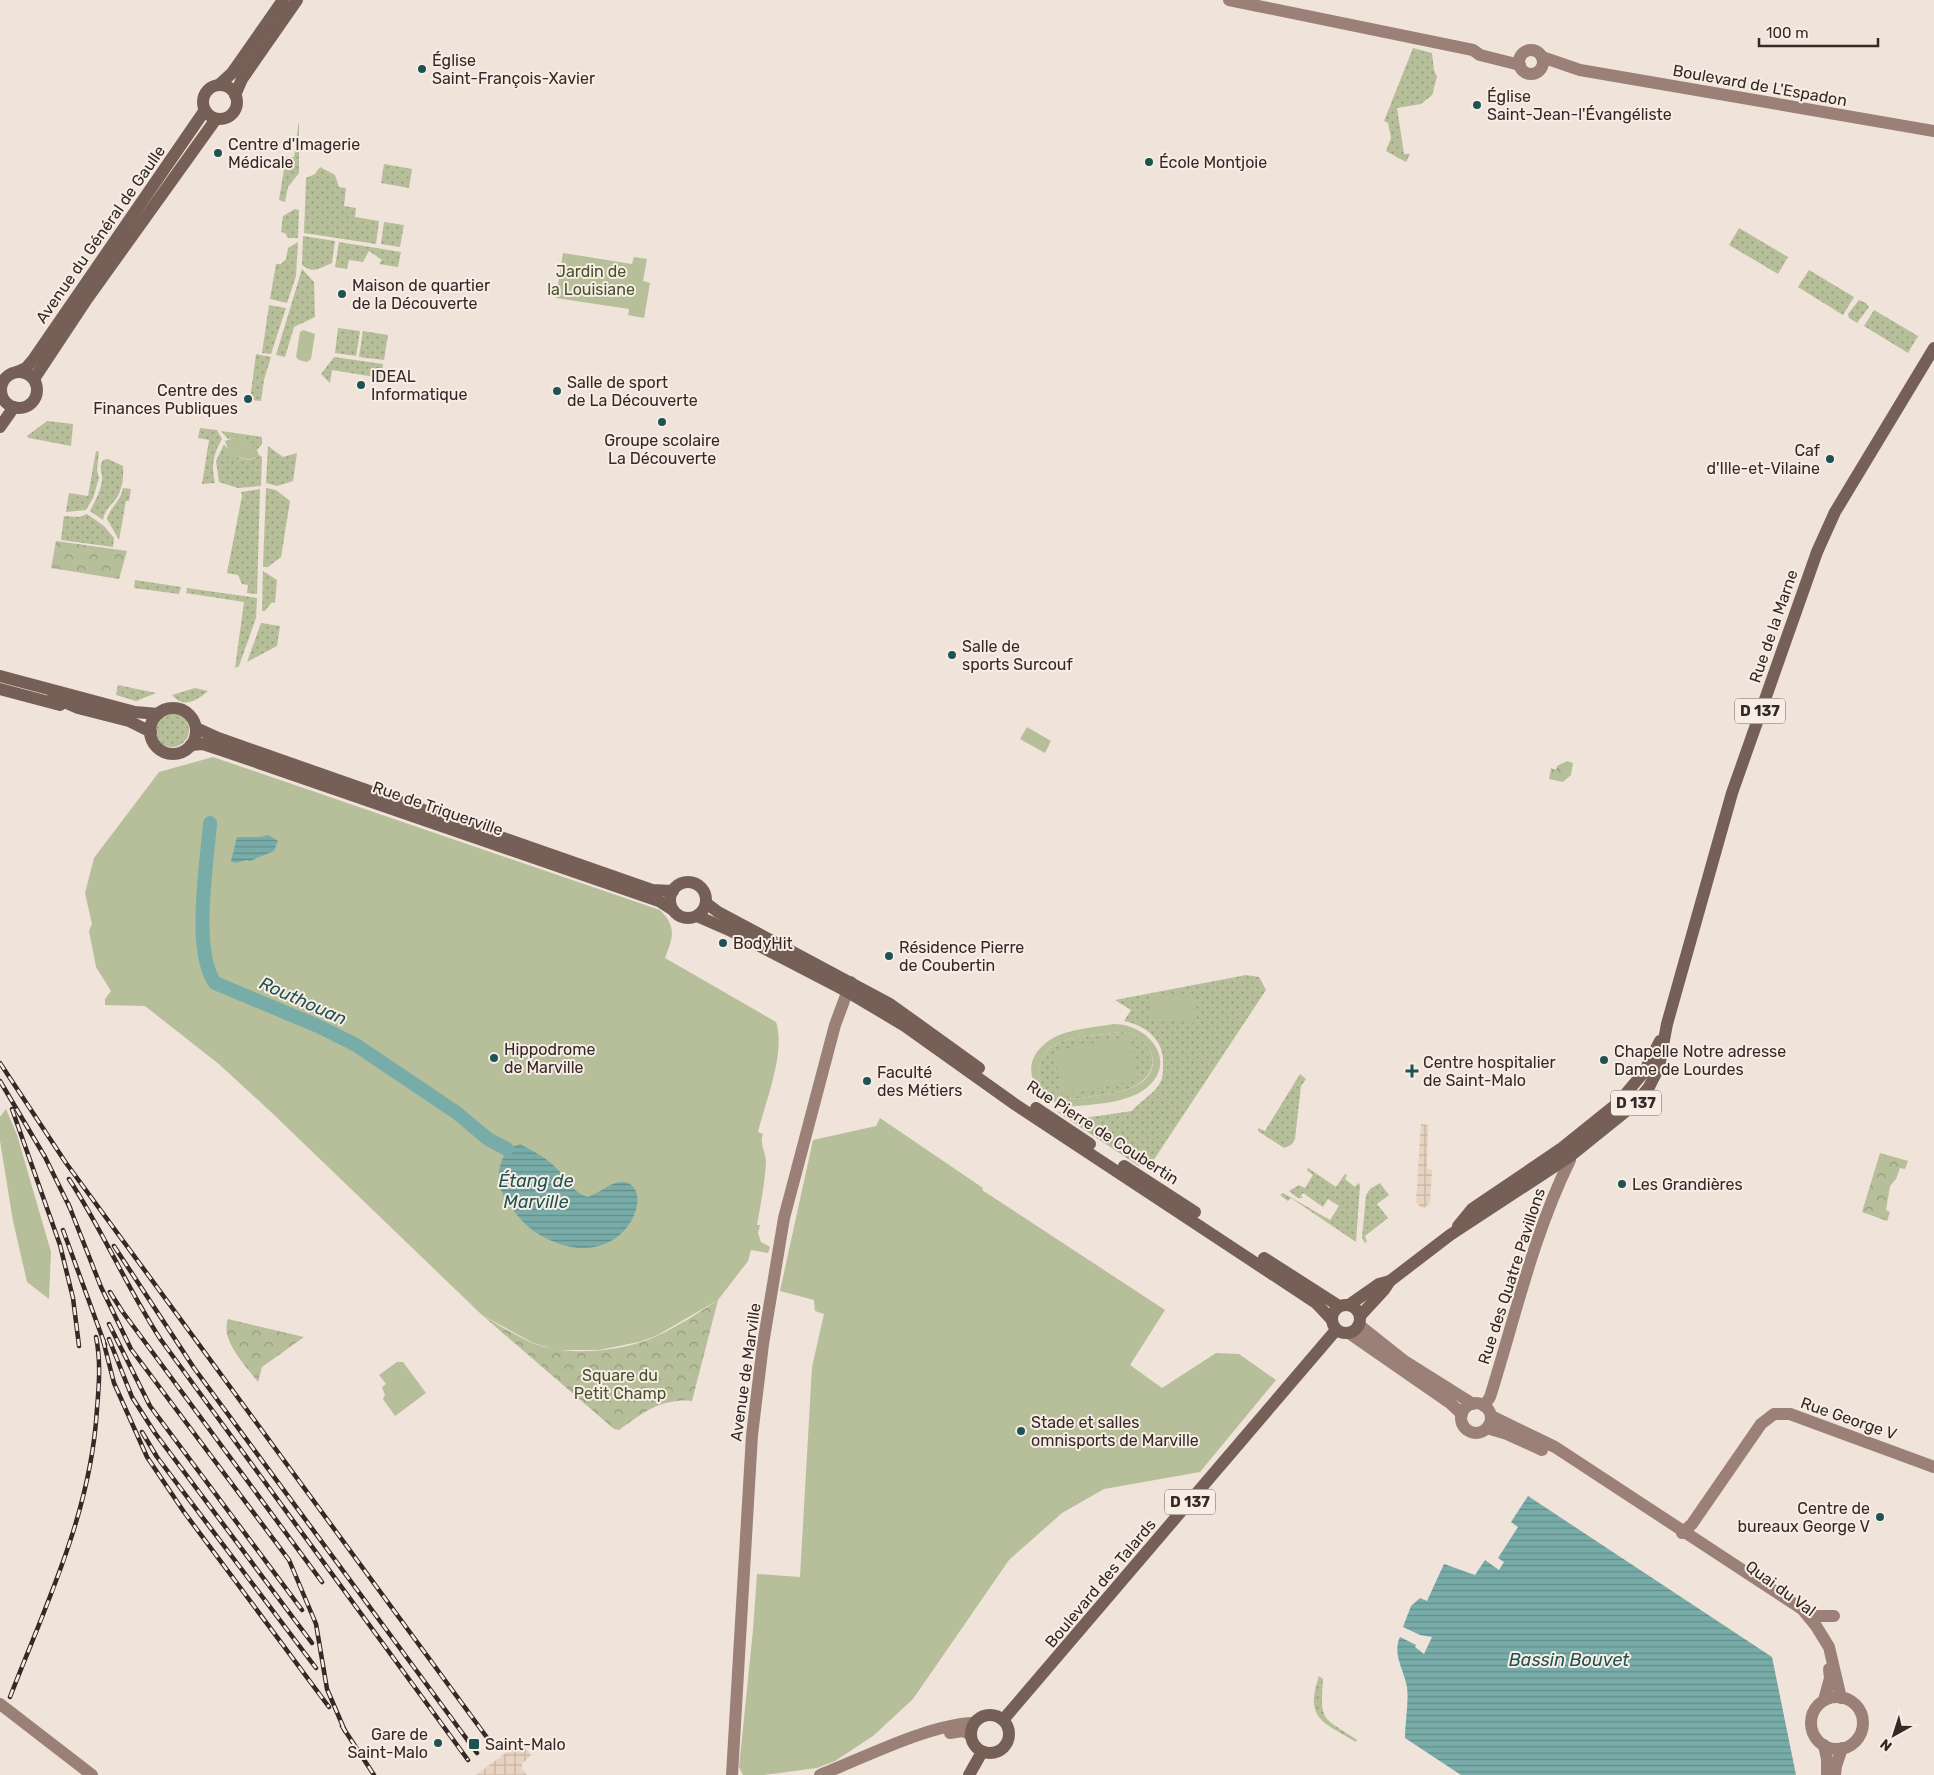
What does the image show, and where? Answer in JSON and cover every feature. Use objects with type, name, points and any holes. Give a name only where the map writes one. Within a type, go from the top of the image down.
[{"type":"main road","points":[[219,85],[228,88],[235,95],[237,104],[233,113],[225,118],[216,119],[205,110],[203,99],[206,92],[219,85],[232,73],[283,0]]},
{"type":"main road","points":[[235,95],[242,79],[297,0]]},
{"type":"main road","name":"Avenue du Général de Gaulle","points":[[17,372],[26,368],[33,360],[205,110]]},
{"type":"main road","name":"Avenue du Général de Gaulle","points":[[34,379],[92,291],[216,119]]},
{"type":"main road","name":"Rue de la Marne","points":[[1565,1153],[1618,1103],[1638,1091],[1662,1059],[1667,1024],[1732,794],[1817,552],[1835,512],[1934,348]]},
{"type":"main road","points":[[17,372],[26,373],[34,379],[37,388],[35,399],[26,407],[14,407],[2,403],[2,384],[8,376],[17,372]]},
{"type":"main road","points":[[0,427],[14,407]]},
{"type":"main road","points":[[0,670],[44,687]]},
{"type":"main road","points":[[0,676],[135,712],[158,714]]},
{"type":"main road","points":[[0,681],[62,700],[78,708]]},
{"type":"main road","points":[[0,689],[61,706],[78,708],[129,721],[150,732]]},
{"type":"main road","points":[[168,709],[182,710],[191,717],[196,728],[191,745],[180,753],[166,752],[154,744],[150,732],[153,720],[158,714],[168,709]]},
{"type":"main road","name":"Rue de Triquerville","points":[[196,728],[227,742],[652,890],[673,891]]},
{"type":"main road","name":"Rue de Triquerville","points":[[191,745],[203,744],[227,752],[659,901],[673,910]]},
{"type":"main road","points":[[697,916],[706,903],[704,892],[696,884],[685,883],[673,891],[670,900],[673,910],[681,917],[697,916],[849,987]]},
{"type":"main road","points":[[706,903],[849,987]]},
{"type":"main road","name":"Rue Pierre de Coubertin","points":[[849,987],[890,1004],[1020,1097],[1344,1305],[1356,1309],[1360,1320]]},
{"type":"main road","name":"Rue Pierre de Coubertin","points":[[849,987],[1016,1105],[1316,1303],[1339,1327]]},
{"type":"main road","name":"D 137","points":[[1360,1320],[1390,1281],[1538,1165],[1565,1153]]},
{"type":"main road","name":"D 137","points":[[1509,1188],[1537,1178],[1565,1153]]},
{"type":"main road","points":[[1537,1178],[1538,1165]]},
{"type":"main road","name":"D 137","points":[[1344,1305],[1379,1284],[1390,1281]]},
{"type":"main road","points":[[1344,1305],[1334,1311],[1339,1327],[1360,1320]]},
{"type":"main road","name":"Boulevard des Talards","points":[[1003,1720],[1339,1327]]},
{"type":"main road","points":[[988,1714],[998,1716],[1003,1720],[1009,1730],[1006,1744],[994,1753],[982,1752],[974,1746],[972,1729],[979,1717],[988,1714]]},
{"type":"main road","points":[[969,1775],[982,1752]]},
{"type":"street","points":[[1229,0],[1473,50],[1481,48],[1521,60],[1527,73],[1534,73],[1541,63],[1534,51],[1527,51],[1521,60]]},
{"type":"street","name":"Boulevard de L'Espadon","points":[[1541,63],[1934,131]]},
{"type":"street","name":"Avenue de Marville","points":[[732,1775],[752,1435],[761,1361],[784,1218],[835,1025],[849,987]]},
{"type":"street","name":"Rue des Quatre Pavillons","points":[[1484,1414],[1544,1220],[1555,1188],[1570,1160],[1565,1153]]},
{"type":"street","name":"Quai du Val","points":[[1360,1320],[1403,1360],[1484,1414],[1555,1447],[1794,1613],[1815,1634],[1829,1664],[1830,1678],[1824,1700]]},
{"type":"street","points":[[1339,1327],[1450,1403],[1462,1414]]},
{"type":"street","points":[[1466,1408],[1484,1414],[1480,1432],[1469,1431],[1462,1422],[1462,1414],[1466,1408]]},
{"type":"street","name":"Rue George V","points":[[1674,1530],[1700,1510],[1761,1424],[1774,1414],[1790,1414],[1934,1467]]},
{"type":"street","name":"Rue George V","points":[[1912,1458],[1934,1463]]},
{"type":"street","name":"Quai du Val","points":[[1674,1530],[1802,1609],[1816,1626],[1829,1647],[1841,1698]]},
{"type":"street","points":[[1802,1609],[1816,1616],[1834,1616]]},
{"type":"street","points":[[1824,1745],[1842,1748],[1851,1745],[1858,1738],[1862,1723],[1856,1706],[1841,1698],[1824,1700],[1815,1709],[1811,1722],[1814,1736],[1824,1745],[1828,1759],[1827,1775]]},
{"type":"street","points":[[0,1704],[92,1775]]},
{"type":"street","points":[[820,1775],[932,1731],[972,1729]]},
{"type":"street","points":[[837,1775],[938,1736],[972,1729]]},
{"type":"street","points":[[1835,1775],[1842,1748]]},
{"type":"green space","points":[[1413,48],[1432,53],[1434,70],[1437,77],[1432,95],[1421,104],[1397,108],[1404,154],[1410,154],[1406,162],[1386,151],[1391,138],[1388,123],[1384,121]]},
{"type":"green space","points":[[299,120],[299,173],[288,187],[285,202],[279,200],[286,157],[294,157]]},
{"type":"green space","points":[[384,164],[412,169],[409,188],[381,183]]},
{"type":"green space","points":[[320,167],[335,175],[339,187],[346,188],[344,206],[356,208],[355,217],[379,221],[376,244],[304,233],[306,178],[315,174]]},
{"type":"green space","points":[[295,209],[299,210],[298,238],[288,238],[285,233],[281,232],[283,216]]},
{"type":"green space","points":[[384,222],[404,225],[400,247],[381,244]]},
{"type":"green space","points":[[1739,228],[1788,257],[1778,274],[1729,245]]},
{"type":"green space","points":[[303,236],[335,241],[332,263],[313,270],[302,265]]},
{"type":"green space","points":[[298,242],[296,276],[287,303],[270,299],[276,264],[281,264],[286,259],[288,248]]},
{"type":"green space","points":[[339,242],[401,252],[398,267],[379,264],[382,260],[369,251],[363,262],[349,260],[347,269],[335,267]]},
{"type":"green space","name":"Jardin de la Louisiane","points":[[563,253],[632,264],[634,257],[647,259],[643,281],[650,283],[644,318],[628,315],[629,309],[556,298]]},
{"type":"green space","points":[[302,269],[314,282],[315,317],[294,327],[285,357],[276,355]]},
{"type":"green space","points":[[1809,270],[1854,297],[1843,315],[1798,287]]},
{"type":"green space","points":[[1859,300],[1866,303],[1869,307],[1857,323],[1849,318],[1848,314]]},
{"type":"green space","points":[[269,305],[286,308],[271,354],[262,353]]},
{"type":"green space","points":[[1874,310],[1918,336],[1908,353],[1864,326]]},
{"type":"green space","points":[[338,328],[360,331],[356,356],[335,353]]},
{"type":"green space","points":[[303,330],[315,334],[311,359],[307,362],[296,357],[300,332]]},
{"type":"green space","points":[[363,331],[388,335],[384,360],[359,357]]},
{"type":"green space","points":[[256,354],[271,357],[264,380],[261,401],[250,400]]},
{"type":"green space","points":[[334,357],[383,364],[381,378],[332,370],[330,383],[321,374]]},
{"type":"green space","points":[[47,421],[73,424],[71,446],[29,438],[27,436]]},
{"type":"green space","points":[[200,428],[217,430],[222,439],[214,460],[215,483],[202,484],[209,440],[198,438]]},
{"type":"green space","points":[[221,431],[262,437],[262,444],[257,450],[244,440],[228,439]]},
{"type":"green space","points":[[237,437],[254,444],[259,455],[248,459],[240,458],[229,452],[225,441]]},
{"type":"green space","points":[[224,444],[240,458],[249,459],[259,455],[262,457],[261,486],[238,488],[219,482],[216,461]]},
{"type":"green space","points":[[268,446],[283,457],[297,453],[293,481],[277,486],[266,483]]},
{"type":"green space","points":[[96,451],[99,452],[97,470],[99,478],[93,498],[86,510],[66,512],[69,493],[88,496]]},
{"type":"green space","points":[[108,459],[123,466],[123,479],[118,496],[106,511],[103,520],[90,511],[101,485],[101,464],[103,460]]},
{"type":"green space","points":[[123,488],[131,489],[129,501],[126,501],[119,540],[107,519]]},
{"type":"green space","points":[[266,488],[276,490],[290,501],[281,557],[268,567],[263,567]]},
{"type":"green space","points":[[260,489],[257,594],[247,593],[248,585],[242,584],[238,575],[227,573],[242,496],[241,492]]},
{"type":"green space","points":[[87,514],[104,526],[114,538],[113,547],[61,540],[64,516],[79,517]]},
{"type":"green space","points":[[56,541],[127,551],[119,579],[51,568]]},
{"type":"green space","points":[[263,571],[277,580],[275,603],[272,602],[265,611],[262,611]]},
{"type":"green space","points":[[135,580],[181,587],[179,594],[134,588]]},
{"type":"green space","points":[[187,588],[257,598],[256,618],[239,666],[235,668],[244,602],[186,593]]},
{"type":"green space","points":[[261,623],[280,626],[277,646],[247,662]]},
{"type":"green space","points":[[118,685],[156,693],[136,701],[116,695]]},
{"type":"green space","points":[[195,688],[208,691],[199,698],[186,703],[181,702],[172,695]]},
{"type":"green space","points":[[172,713],[184,718],[189,730],[184,742],[172,747],[160,742],[155,730],[160,718]]},
{"type":"green space","points":[[1027,727],[1051,741],[1045,753],[1020,739]]},
{"type":"green space","name":"Hippodrome de Marville","points":[[213,757],[660,910],[669,922],[672,932],[665,958],[776,1022],[779,1047],[777,1062],[758,1132],[763,1134],[762,1141],[766,1162],[757,1225],[760,1225],[758,1233],[761,1242],[770,1247],[768,1253],[751,1250],[748,1261],[718,1300],[656,1336],[639,1342],[599,1350],[557,1350],[533,1343],[482,1315],[220,1065],[145,1006],[105,1005],[105,999],[111,991],[96,967],[89,931],[92,924],[85,893],[94,858],[159,772]]},
{"type":"green space","points":[[1567,761],[1573,763],[1571,775],[1563,782],[1549,779],[1551,768],[1556,770],[1557,766]]},
{"type":"green space","points":[[1246,975],[1259,977],[1266,990],[1151,1164],[1139,1166],[1056,1111],[1077,1119],[1132,1111],[1155,1090],[1161,1081],[1163,1056],[1158,1042],[1147,1031],[1124,1021],[1131,1010],[1115,1000]]},
{"type":"green space","points":[[1151,993],[1196,998],[1193,1023],[1148,1017]]},
{"type":"green space","points":[[1113,1024],[1127,1026],[1139,1031],[1149,1038],[1156,1047],[1160,1057],[1160,1068],[1155,1079],[1145,1089],[1122,1100],[1078,1106],[1065,1105],[1053,1101],[1043,1094],[1036,1085],[1032,1074],[1032,1063],[1037,1052],[1047,1042],[1062,1034]],"holes":[[[1121,1032],[1139,1038],[1145,1044],[1153,1058],[1149,1074],[1136,1086],[1115,1092],[1070,1099],[1053,1095],[1042,1084],[1039,1078],[1040,1063],[1043,1056],[1054,1045],[1086,1036]]]},
{"type":"green space","points":[[1121,1032],[1139,1038],[1150,1051],[1153,1058],[1148,1074],[1136,1086],[1115,1092],[1070,1099],[1053,1095],[1046,1090],[1039,1078],[1040,1063],[1043,1056],[1054,1045],[1077,1038]]},
{"type":"green space","points":[[1130,1036],[1138,1080],[1063,1095],[1054,1051]]},
{"type":"green space","points":[[1300,1074],[1306,1079],[1301,1086],[1295,1139],[1291,1145],[1284,1148],[1258,1131],[1258,1128],[1265,1131]]},
{"type":"green space","points":[[6,1109],[17,1135],[51,1252],[49,1299],[27,1282],[13,1221],[0,1141],[0,1117]]},
{"type":"green space","name":"Stade et salles omnisports de Marville","points":[[880,1118],[983,1188],[982,1190],[1165,1310],[1130,1365],[1162,1388],[1216,1353],[1239,1354],[1276,1380],[1200,1472],[1104,1489],[1062,1513],[1009,1560],[913,1699],[873,1736],[835,1761],[817,1768],[764,1775],[743,1775],[739,1767],[757,1574],[800,1577],[812,1367],[824,1314],[815,1311],[814,1300],[780,1291],[813,1140],[876,1126]]},
{"type":"green space","points":[[1880,1153],[1908,1161],[1905,1169],[1900,1168],[1896,1179],[1890,1186],[1886,1210],[1890,1212],[1887,1221],[1862,1212]]},
{"type":"green space","points":[[1308,1168],[1336,1187],[1345,1174],[1347,1175],[1345,1179],[1355,1187],[1358,1183],[1360,1185],[1356,1242],[1291,1198],[1288,1201],[1280,1195],[1283,1193],[1330,1220],[1339,1206],[1328,1199],[1323,1207],[1303,1193],[1301,1196],[1303,1198],[1298,1198],[1289,1191],[1299,1185],[1305,1188],[1313,1175],[1307,1170]]},
{"type":"green space","points":[[1380,1183],[1389,1195],[1377,1204],[1388,1218],[1365,1236],[1367,1242],[1365,1243],[1362,1238],[1366,1195],[1370,1189]]},
{"type":"green space","name":"Square du Petit Champ","points":[[718,1300],[692,1401],[662,1404],[644,1413],[619,1430],[614,1429],[482,1315],[532,1343],[562,1350],[594,1351],[626,1346],[655,1337]]},
{"type":"green space","points":[[228,1319],[304,1337],[262,1367],[258,1382],[231,1344],[226,1327]]},
{"type":"green space","points":[[397,1362],[403,1362],[426,1393],[395,1416],[383,1399],[385,1395],[382,1387],[386,1384],[379,1375]]},
{"type":"green space","points":[[1319,1676],[1323,1679],[1322,1704],[1326,1717],[1336,1727],[1357,1740],[1356,1742],[1326,1724],[1316,1711],[1314,1702]]},
{"type":"shaded area","points":[[1421,1124],[1428,1125],[1427,1169],[1432,1170],[1430,1203],[1424,1208],[1420,1207],[1416,1202]]},
{"type":"shaded area","points":[[522,1744],[531,1755],[522,1764],[522,1769],[527,1775],[476,1775],[515,1746]]},
{"type":"water","points":[[268,835],[278,841],[274,851],[250,861],[235,863],[231,861],[237,837],[261,837]]},
{"type":"water","name":"Étang de Marville","points":[[520,1144],[551,1163],[574,1189],[587,1197],[617,1183],[621,1182],[632,1185],[637,1194],[637,1207],[631,1221],[621,1234],[606,1243],[587,1248],[563,1245],[549,1240],[524,1223],[503,1195],[499,1181],[500,1166],[507,1149]]},
{"type":"water","name":"Bassin Bouvet","points":[[1528,1496],[1772,1657],[1796,1775],[1461,1775],[1405,1738],[1407,1687],[1399,1662],[1398,1643],[1400,1637],[1416,1645],[1415,1647],[1424,1654],[1432,1637],[1420,1635],[1403,1627],[1411,1606],[1420,1598],[1427,1601],[1444,1564],[1475,1575],[1485,1560],[1499,1570],[1504,1562],[1498,1558],[1518,1527],[1511,1522]]},
{"type":"waterway","name":"Routhouan","points":[[210,823],[204,883],[203,929],[204,950],[208,968],[215,983],[318,1026],[356,1045],[457,1113],[488,1139],[507,1149]]},
{"type":"railway","points":[[0,1063],[66,1163],[491,1743]]},
{"type":"railway","points":[[0,1081],[45,1157],[70,1208]]},
{"type":"railway","points":[[12,1109],[60,1245],[73,1298],[79,1346]]},
{"type":"railway","points":[[69,1179],[161,1340],[468,1760]]},
{"type":"railway","points":[[68,1203],[101,1287],[131,1349],[289,1560],[316,1624],[327,1689],[345,1731]]},
{"type":"railway","points":[[63,1230],[105,1345]]},
{"type":"railway","points":[[114,1246],[194,1368],[477,1753]]},
{"type":"railway","points":[[110,1292],[122,1311],[322,1582]]},
{"type":"railway","points":[[109,1324],[150,1406],[302,1610]]},
{"type":"railway","points":[[10,1697],[65,1556],[86,1484],[93,1447],[98,1391],[99,1364],[96,1337]]},
{"type":"railway","points":[[109,1339],[132,1397],[155,1433],[312,1643]]},
{"type":"railway","points":[[103,1340],[114,1383],[147,1457],[184,1512],[329,1707]]},
{"type":"railway","points":[[142,1432],[157,1457],[316,1668]]},
{"type":"railway","points":[[342,1726],[374,1775]]},
{"type":"place","name":"Église Saint-François-Xavier","points":[[422,69]]},
{"type":"place","name":"Église Saint-Jean-l'Évangéliste","points":[[1477,105]]},
{"type":"place","name":"Centre d'Imagerie Médicale","points":[[218,153]]},
{"type":"place","name":"École Montjoie","points":[[1149,162]]},
{"type":"place","name":"Maison de quartier de la Découverte","points":[[342,294]]},
{"type":"place","name":"IDEAL Informatique","points":[[361,385]]},
{"type":"place","name":"Salle de sport de La Découverte","points":[[557,391]]},
{"type":"place","name":"Centre des Finances Publiques","points":[[248,399]]},
{"type":"place","name":"Groupe scolaire La Découverte","points":[[662,422]]},
{"type":"place","name":"Caf d'Ille-et-Vilaine","points":[[1830,459]]},
{"type":"place","name":"Salle de sports Surcouf","points":[[952,655]]},
{"type":"place","name":"BodyHit","points":[[723,943]]},
{"type":"place","name":"Résidence Pierre de Coubertin","points":[[889,956]]},
{"type":"place","name":"Hippodrome de Marville","points":[[494,1058]]},
{"type":"place","name":"Chapelle Notre adresse Dame de Lourdes","points":[[1604,1060]]},
{"type":"place","name":"Centre hospitalier de Saint-Malo","points":[[1412,1071]]},
{"type":"place","name":"Faculté des Métiers","points":[[867,1081]]},
{"type":"place","name":"Les Grandières","points":[[1622,1184]]},
{"type":"place","name":"Stade et salles omnisports de Marville","points":[[1021,1431]]},
{"type":"place","name":"Centre de bureaux George V","points":[[1880,1517]]},
{"type":"place","name":"Gare de Saint-Malo","points":[[438,1743]]},
{"type":"place","name":"Saint-Malo","points":[[474,1744]]}]
